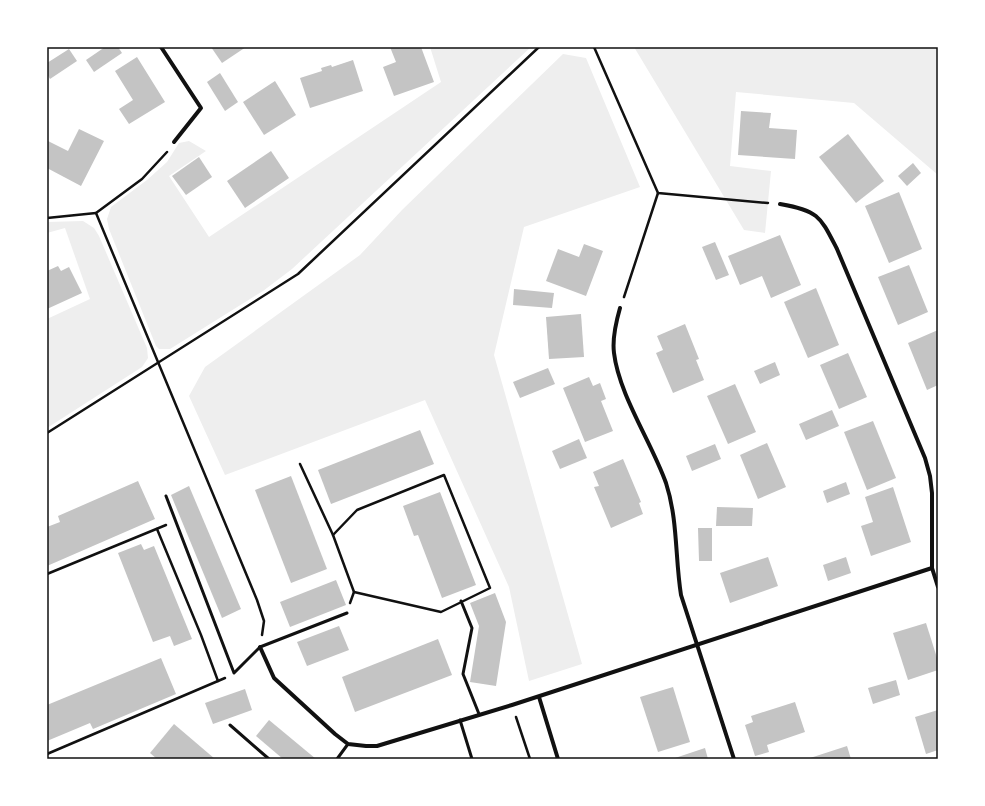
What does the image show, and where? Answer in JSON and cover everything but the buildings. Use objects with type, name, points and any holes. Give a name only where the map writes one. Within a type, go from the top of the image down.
[{"type":"street","points":[[162,47],[202,108],[174,142]]},
{"type":"street","points":[[780,204],[802,208],[815,213],[825,224],[840,256],[916,437],[930,476],[933,512],[932,568],[938,587]]},
{"type":"street","points":[[620,308],[615,326],[615,359],[620,378],[666,483],[675,520],[677,571],[681,595],[734,759]]},
{"type":"street","points":[[260,647],[274,678],[348,744],[366,746],[383,744],[539,697],[932,568]]},
{"type":"street","points":[[539,697],[558,759]]},
{"type":"lane","points":[[166,496],[234,673],[260,647],[347,613]]},
{"type":"lane","points":[[461,601],[472,628],[463,674],[479,714]]},
{"type":"lane","points":[[460,720],[472,759]]},
{"type":"lane","points":[[230,726],[269,759]]},
{"type":"lane","points":[[337,759],[348,744]]},
{"type":"path","points":[[47,433],[298,274],[539,47]]},
{"type":"path","points":[[594,47],[658,193],[620,308]]},
{"type":"path","points":[[47,218],[96,213],[142,179],[163,158],[174,142]]},
{"type":"path","points":[[658,193],[780,204]]},
{"type":"path","points":[[96,213],[257,600],[264,621],[260,647]]},
{"type":"path","points":[[300,464],[334,535],[354,592],[441,612],[490,588],[444,475],[357,510],[334,535]]},
{"type":"path","points":[[47,574],[175,521]]},
{"type":"path","points":[[157,529],[201,635],[218,681]]},
{"type":"path","points":[[47,754],[234,673]]},
{"type":"path","points":[[512,705],[530,759]]},
{"type":"shaded area","points":[[430,47],[531,47],[292,269],[263,291],[170,349],[159,349],[156,346],[109,229],[107,219],[111,207],[147,180],[167,162],[179,143],[189,141],[206,151],[169,176],[209,237],[441,82]]},
{"type":"shaded area","points":[[634,47],[938,47],[938,175],[854,103],[736,92],[730,166],[771,171],[765,233],[744,230]]},
{"type":"shaded area","points":[[563,54],[586,58],[640,187],[524,227],[494,355],[582,664],[529,681],[509,587],[425,400],[225,475],[189,396],[205,367],[360,255],[402,210]]},
{"type":"shaded area","points":[[83,221],[94,228],[99,236],[147,348],[148,358],[142,367],[47,428],[47,319],[90,299],[65,228],[47,233],[47,222]]}]
